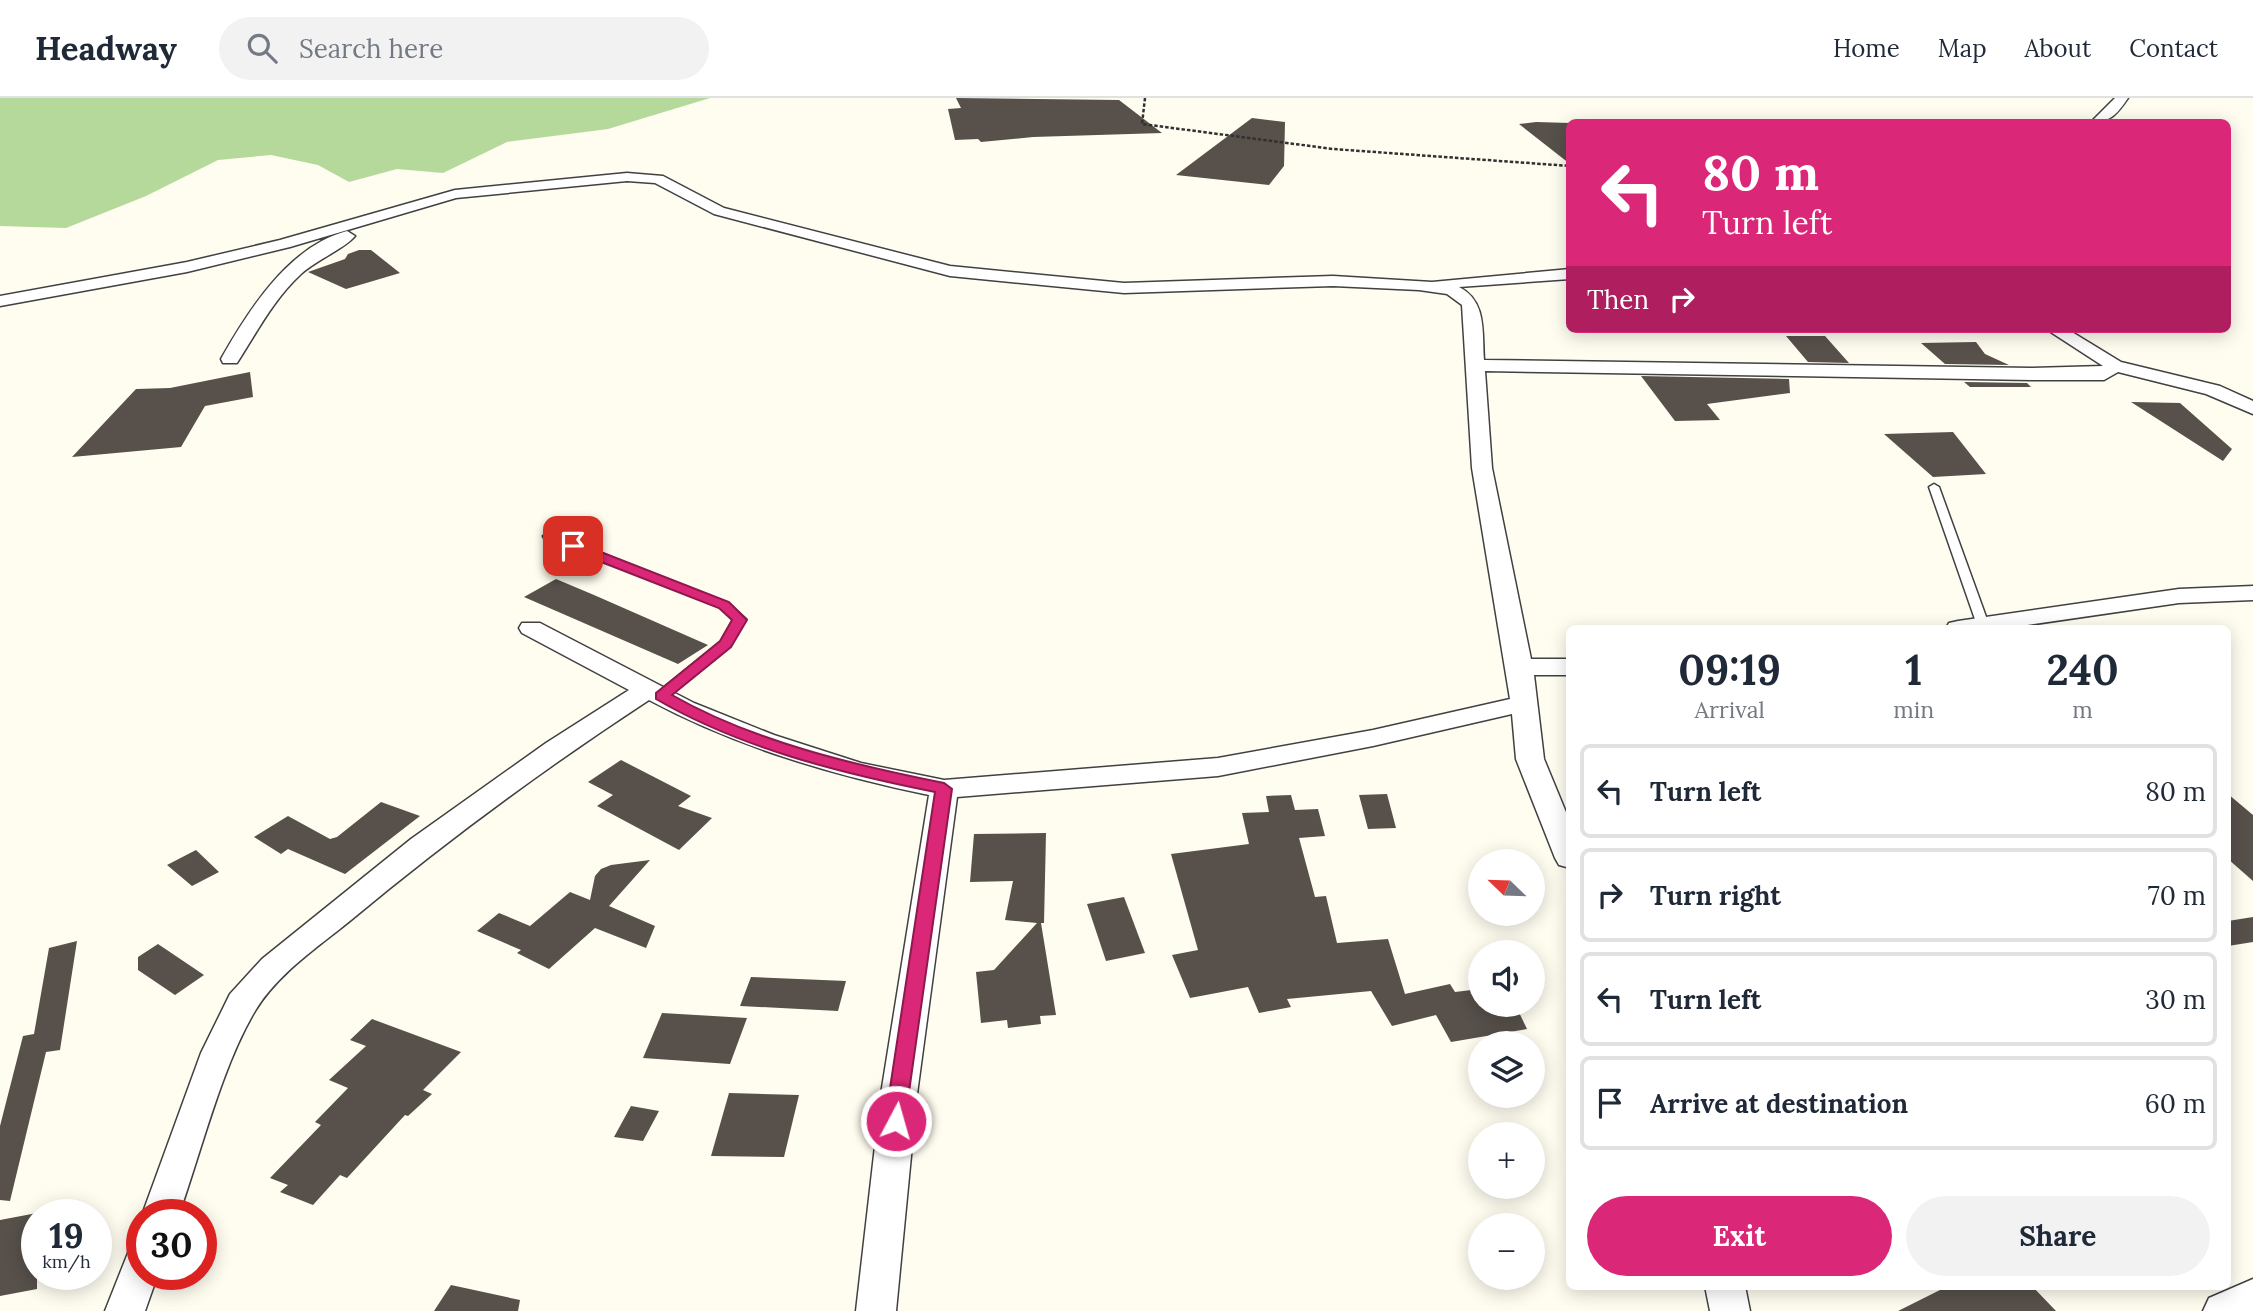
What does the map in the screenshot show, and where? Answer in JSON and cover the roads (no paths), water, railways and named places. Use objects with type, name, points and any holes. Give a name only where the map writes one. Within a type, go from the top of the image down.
[{"type":"street","points":[[2102,119],[2122,98]]},
{"type":"street","points":[[0,301],[187,267],[284,244],[455,194],[627,177],[658,180],[719,211],[950,271],[1124,288],[1333,281],[1419,285],[1451,290],[1465,297],[1471,305],[1482,468],[1520,667],[1530,759],[1566,849]]},
{"type":"street","points":[[230,359],[266,300],[327,245],[402,210]]},
{"type":"street","points":[[284,244],[327,245]]},
{"type":"street","points":[[1419,285],[1566,274]]},
{"type":"street","points":[[2061,333],[2115,366],[2213,390],[2253,408]]},
{"type":"street","points":[[1473,365],[2032,374],[2104,374],[2115,366]]},
{"type":"street","points":[[2213,390],[2253,385]]},
{"type":"street","points":[[1983,625],[2179,596],[2253,593]]},
{"type":"street","points":[[531,628],[685,709],[777,746],[856,771],[944,789],[1218,767],[1373,738],[1522,704]]},
{"type":"street","points":[[1520,667],[1566,667]]},
{"type":"street","points":[[165,1199],[218,1053],[242,1003],[273,967],[421,846],[555,749],[655,692]]},
{"type":"street","points":[[876,1311],[899,1094],[944,789]]},
{"type":"street","points":[[125,1311],[133,1290]]},
{"type":"street","points":[[1726,1290],[1730,1311]]},
{"type":"street","points":[[2223,1311],[2253,1297]]},
{"type":"lane","points":[[1934,487],[1983,625]]},
{"type":"lane","points":[[548,536],[724,605],[740,620],[726,644],[655,692]]}]
